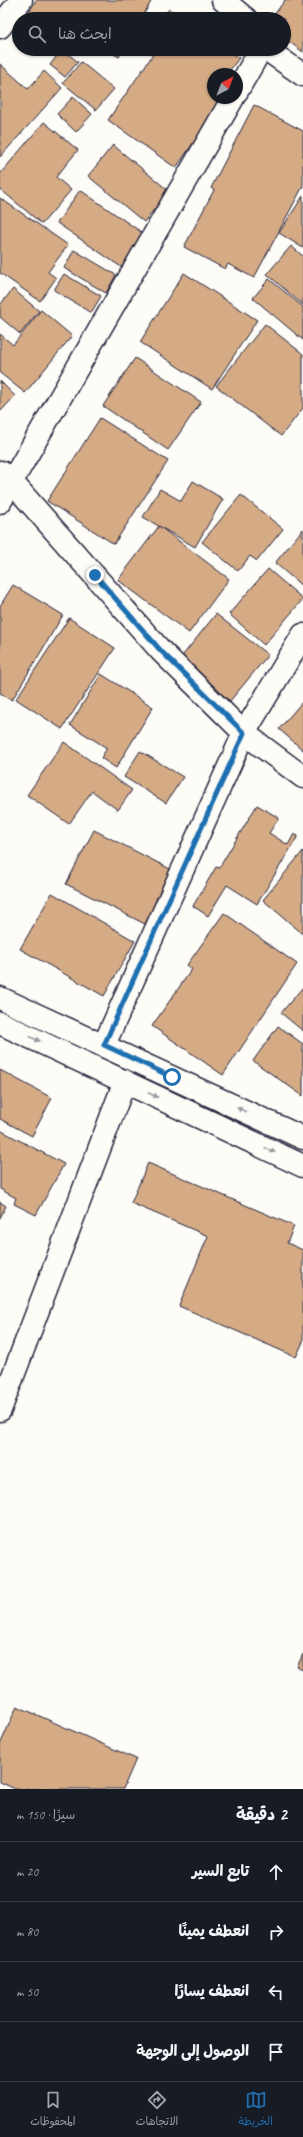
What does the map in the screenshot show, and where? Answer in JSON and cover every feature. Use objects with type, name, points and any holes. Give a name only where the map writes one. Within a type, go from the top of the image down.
[{"type":"street","points":[[0,27],[21,0]]},
{"type":"street","points":[[223,0],[238,12]]},
{"type":"street","points":[[243,80],[257,56]]},
{"type":"street","points":[[276,56],[303,75]]},
{"type":"street","points":[[0,502],[6,476],[229,104]]},
{"type":"street","points":[[6,476],[161,651],[244,733],[303,777]]},
{"type":"street","points":[[104,1045],[244,733],[303,636]]},
{"type":"street","points":[[0,998],[303,1138]]},
{"type":"street","points":[[0,1023],[303,1166]]},
{"type":"street","points":[[0,1410],[125,1081]]},
{"type":"building","points":[[36,0],[152,0],[145,12],[29,12]]},
{"type":"building","points":[[285,0],[303,0],[303,52],[291,43],[291,12],[276,12]]},
{"type":"building","points":[[57,56],[71,56],[78,62],[65,77],[50,65]]},
{"type":"building","points":[[152,56],[236,56],[239,58],[232,68],[207,68],[207,104],[220,104],[176,168],[108,120]]},
{"type":"building","points":[[81,62],[114,89],[96,110],[63,83]]},
{"type":"building","points":[[0,64],[28,89],[44,71],[62,88],[0,157]]},
{"type":"building","points":[[73,97],[92,114],[76,132],[57,114]]},
{"type":"building","points":[[254,105],[303,131],[303,186],[254,278],[228,264],[225,269],[184,247],[214,190],[211,188]]},
{"type":"building","points":[[44,122],[78,150],[56,177],[71,190],[42,224],[0,189],[0,174]]},
{"type":"building","points":[[113,145],[169,191],[144,222],[88,176]]},
{"type":"building","points":[[80,190],[147,236],[124,269],[57,223]]},
{"type":"building","points":[[303,196],[303,248],[279,233]]},
{"type":"building","points":[[0,198],[68,245],[48,272],[56,278],[40,301],[0,273]]},
{"type":"building","points":[[291,246],[303,256],[303,305],[267,274]]},
{"type":"building","points":[[74,250],[116,275],[106,293],[64,268]]},
{"type":"building","points":[[184,273],[257,320],[212,389],[140,342]]},
{"type":"building","points":[[64,274],[101,296],[91,313],[54,290]]},
{"type":"building","points":[[269,279],[303,307],[303,340],[253,298]]},
{"type":"building","points":[[13,289],[39,311],[20,334],[0,317],[0,305]]},
{"type":"building","points":[[41,310],[72,336],[25,393],[0,373],[0,334],[13,345]]},
{"type":"building","points":[[265,324],[303,354],[303,408],[281,436],[216,386]]},
{"type":"building","points":[[135,358],[201,402],[168,450],[103,406]]},
{"type":"building","points":[[0,381],[15,396],[0,412]]},
{"type":"building","points":[[100,418],[168,461],[114,544],[47,501]]},
{"type":"building","points":[[193,481],[223,499],[195,547],[143,517],[160,489],[181,501]]},
{"type":"building","points":[[241,495],[283,529],[257,561],[250,556],[238,571],[202,542]]},
{"type":"building","points":[[159,526],[229,579],[189,633],[118,580]]},
{"type":"building","points":[[303,529],[303,587],[275,563]]},
{"type":"building","points":[[268,569],[303,599],[264,645],[229,614]]},
{"type":"building","points":[[13,585],[63,615],[12,700],[0,693],[0,606]]},
{"type":"building","points":[[216,614],[268,655],[230,701],[179,660]]},
{"type":"building","points":[[69,618],[115,648],[62,729],[16,699]]},
{"type":"building","points":[[101,674],[153,707],[116,768],[101,758],[107,748],[70,725]]},
{"type":"building","points":[[303,701],[303,750],[279,729]]},
{"type":"building","points":[[64,742],[132,790],[118,810],[92,791],[69,824],[27,795]]},
{"type":"building","points":[[140,751],[183,777],[166,803],[124,777]]},
{"type":"building","points":[[257,805],[279,818],[269,833],[288,845],[294,834],[298,836],[257,904],[227,885],[208,916],[193,906],[216,867],[219,868]]},
{"type":"building","points":[[94,830],[172,870],[145,924],[66,884]]},
{"type":"building","points":[[303,851],[303,934],[263,900]]},
{"type":"building","points":[[52,893],[135,941],[104,996],[20,949]]},
{"type":"building","points":[[224,913],[297,964],[223,1075],[152,1026],[192,969],[187,965]]},
{"type":"building","points":[[303,987],[303,1031],[281,1013]]},
{"type":"building","points":[[278,1026],[303,1044],[303,1096],[253,1061]]},
{"type":"building","points":[[0,1070],[52,1098],[32,1136],[0,1119]]},
{"type":"building","points":[[0,1130],[64,1164],[36,1215],[14,1204],[16,1198],[0,1189]]},
{"type":"building","points":[[148,1163],[294,1226],[287,1243],[303,1250],[303,1342],[296,1357],[179,1306],[208,1236],[131,1203]]},
{"type":"building","points":[[0,1202],[6,1206],[0,1218]]},
{"type":"building","points":[[303,1654],[303,1670],[297,1667]]},
{"type":"building","points":[[17,1706],[136,1759],[123,1789],[15,1789],[0,1782],[0,1745]]},
{"type":"route","points":[[95,575],[161,651],[244,733],[104,1045],[172,1077]]}]
